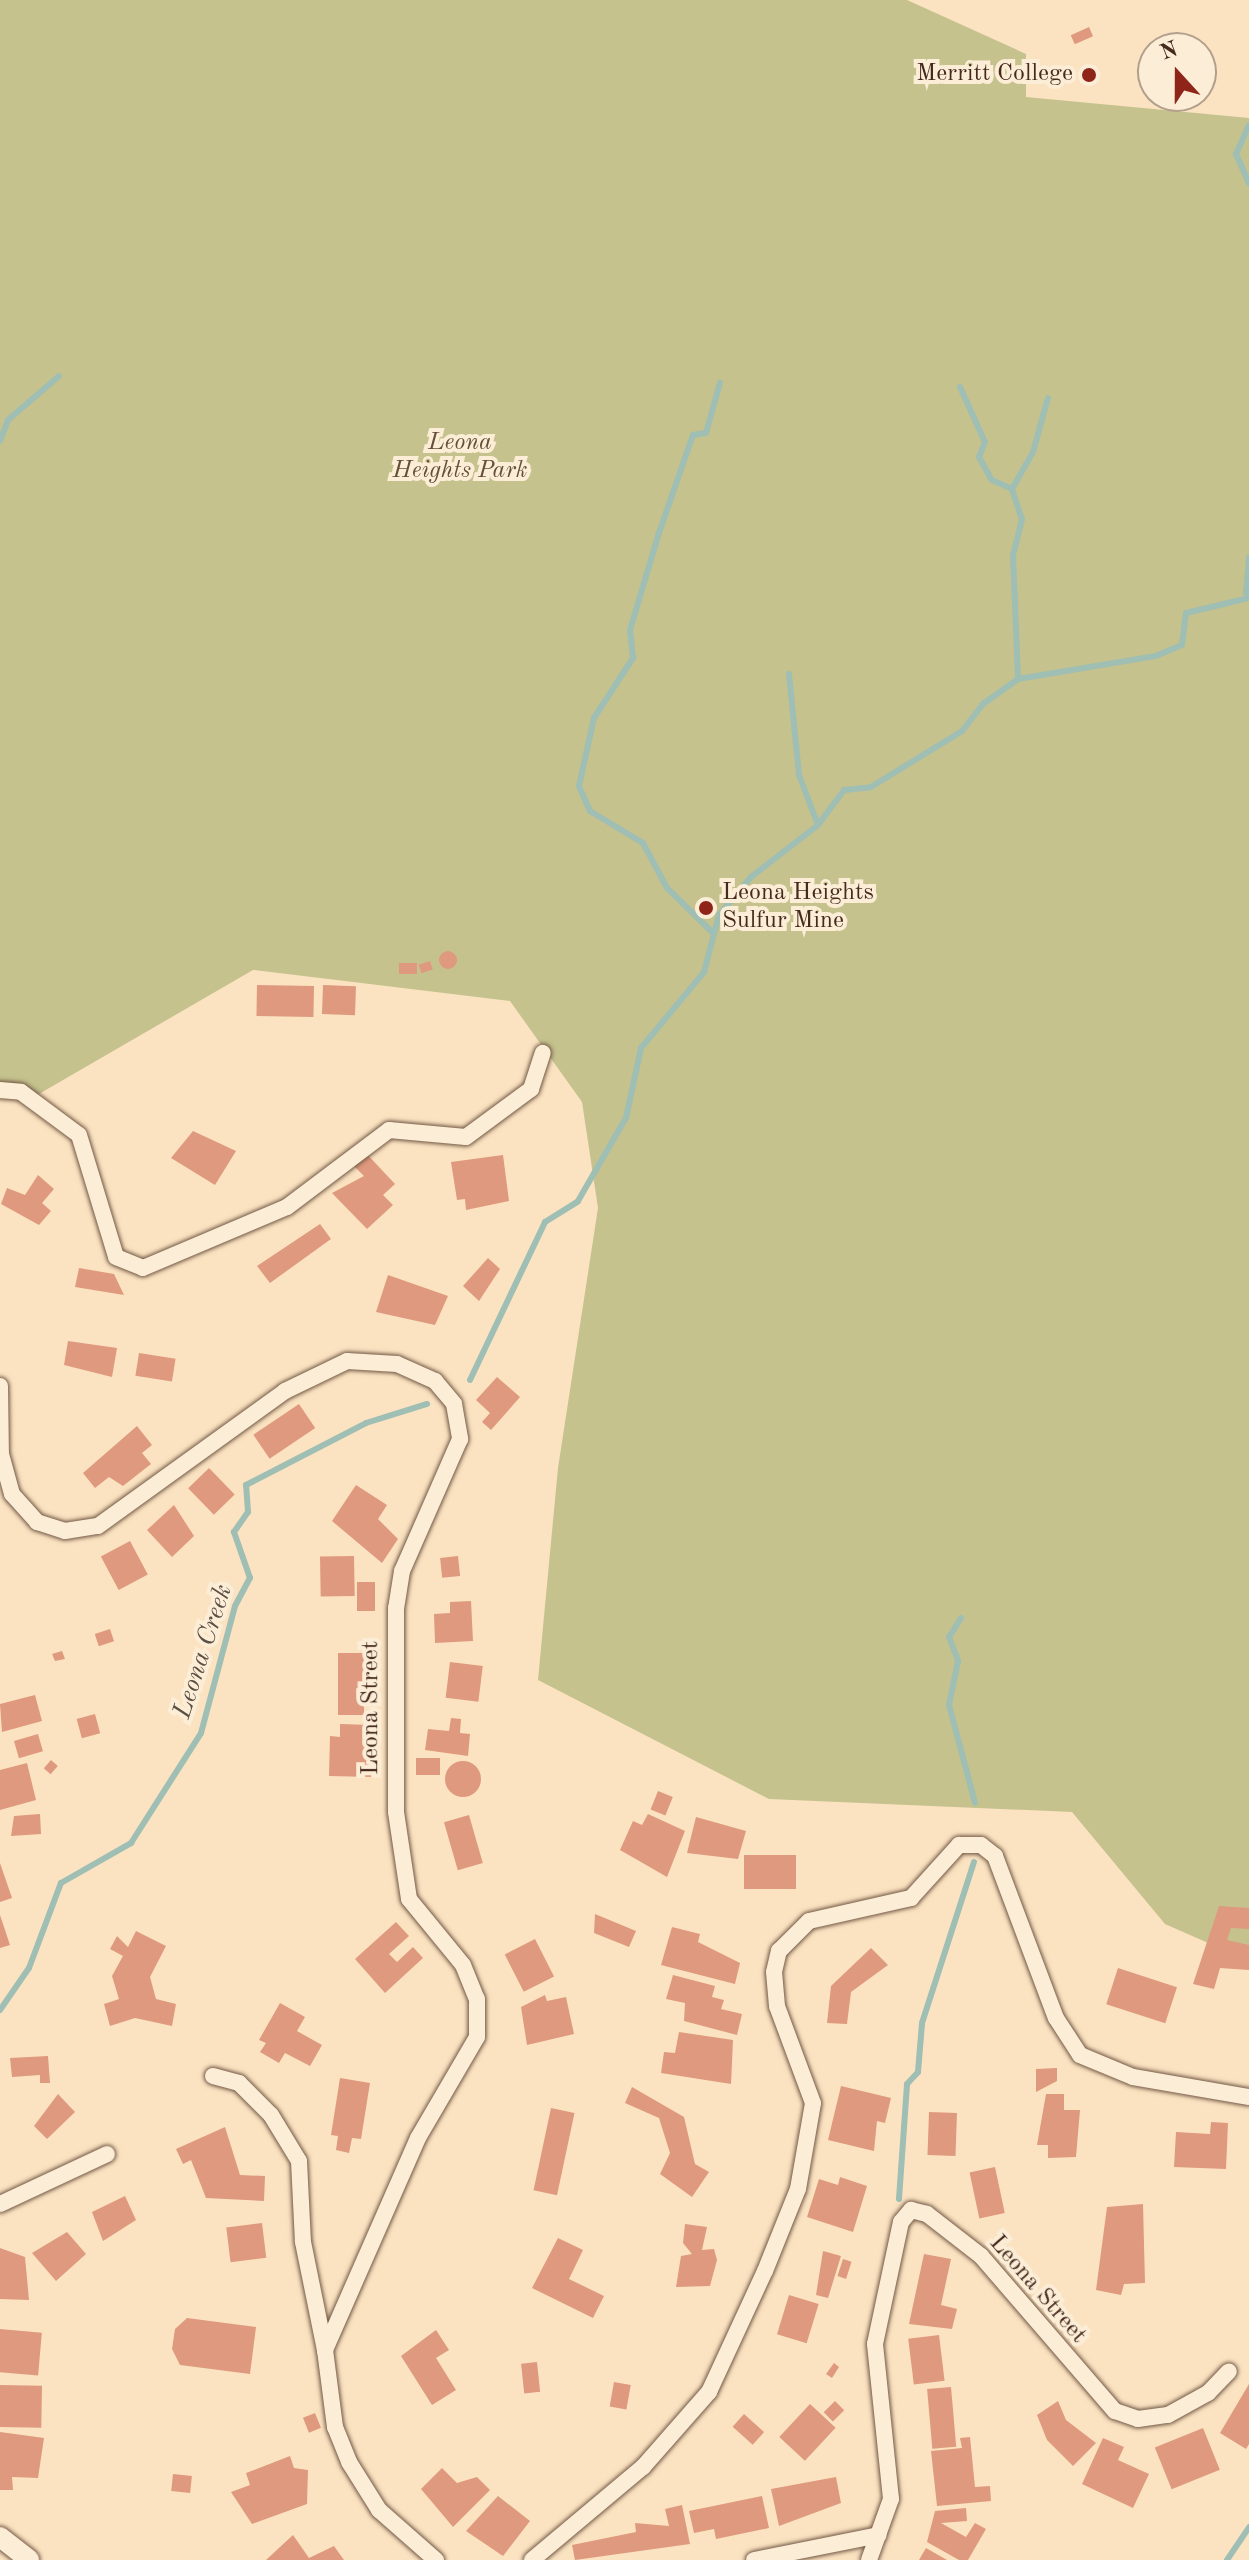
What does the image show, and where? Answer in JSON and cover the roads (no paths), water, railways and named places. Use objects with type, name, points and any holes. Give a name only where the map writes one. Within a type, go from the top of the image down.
[{"type":"street","points":[[0,1090],[21,1092],[79,1135],[116,1257],[143,1268],[287,1207],[389,1130],[466,1137],[531,1089],[543,1053]]},
{"type":"street","name":"Leona Street","points":[[0,1386],[1,1454],[12,1494],[37,1522],[65,1531],[98,1526],[285,1391],[347,1361],[397,1364],[435,1381],[454,1404],[460,1439],[402,1571],[396,1608],[396,1812],[409,1899],[463,1965],[477,1999],[477,2037],[418,2138],[325,2350]]},
{"type":"street","points":[[532,2560],[643,2467],[709,2392],[765,2271],[798,2189],[813,2103],[777,2006],[774,1972],[779,1951],[809,1921],[911,1898],[959,1845],[981,1845],[995,1856],[1056,2018],[1080,2055],[1133,2077],[1249,2097]]},
{"type":"street","points":[[213,2076],[239,2083],[271,2115],[299,2161],[303,2242],[325,2350],[335,2427],[349,2462],[379,2510],[436,2560]]},
{"type":"street","points":[[0,2204],[107,2154]]},
{"type":"street","name":"Leona Street","points":[[879,2535],[890,2469],[875,2344],[901,2222],[911,2210],[927,2214],[981,2256],[1115,2411],[1138,2419],[1168,2415],[1208,2393],[1229,2371]]},
{"type":"street","points":[[754,2560],[879,2535]]},
{"type":"street","points":[[869,2560],[879,2535]]},
{"type":"street","points":[[0,2537],[29,2560]]},
{"type":"waterway","points":[[1249,125],[1236,154],[1249,183]]},
{"type":"waterway","points":[[0,441],[8,420],[59,376]]},
{"type":"waterway","points":[[712,932],[667,888],[643,843],[590,811],[579,786],[594,718],[633,658],[630,630],[659,533],[693,435],[706,433],[720,383]]},
{"type":"waterway","points":[[960,387],[985,442],[979,457],[992,480],[1012,489],[1022,519],[1013,554],[1018,679]]},
{"type":"waterway","points":[[1012,489],[1033,452],[1048,398]]},
{"type":"waterway","points":[[1246,593],[1249,557]]},
{"type":"waterway","name":"Leona Creek","points":[[470,1380],[545,1222],[578,1201],[626,1118],[641,1048],[704,972],[719,915],[751,877],[818,825],[844,790],[871,787],[962,731],[983,704],[1018,679],[1156,656],[1182,645],[1186,613],[1249,598]]},
{"type":"waterway","points":[[789,674],[799,775],[818,825]]},
{"type":"waterway","name":"Leona Creek","points":[[0,2010],[29,1968],[61,1883],[131,1843],[201,1733],[235,1606],[250,1578],[234,1532],[248,1512],[246,1485],[366,1423],[427,1404]]},
{"type":"waterway","points":[[961,1618],[949,1637],[958,1661],[949,1705],[975,1803]]},
{"type":"waterway","points":[[899,2199],[907,2084],[918,2072],[922,2023],[974,1862]]},
{"type":"waterway","points":[[1227,2560],[1249,2527]]},
{"type":"place","name":"Merritt College","points":[[1089,75]]},
{"type":"place","name":"Leona Heights Sulfur Mine","points":[[706,908]]},
{"type":"park label","name":"Leona Heights Park","points":[[460,458]]}]
